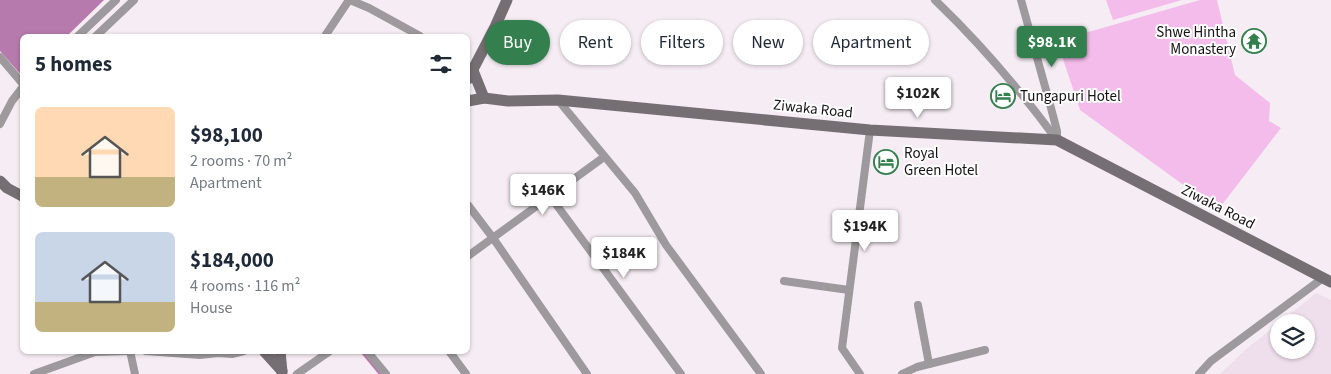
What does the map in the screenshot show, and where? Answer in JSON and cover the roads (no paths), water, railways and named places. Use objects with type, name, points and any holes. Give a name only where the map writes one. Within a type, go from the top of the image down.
[{"type":"street","points":[[80,34],[116,0]]},
{"type":"street","points":[[98,34],[134,0]]},
{"type":"street","points":[[326,34],[350,0],[369,8],[416,34]]},
{"type":"street","points":[[470,69],[495,27],[507,0]]},
{"type":"street","points":[[935,0],[989,56],[1028,101],[1057,140]]},
{"type":"street","points":[[1021,0],[1051,108],[1057,140]]},
{"type":"street","points":[[0,57],[20,81]]},
{"type":"street","points":[[470,73],[484,98]]},
{"type":"street","points":[[0,124],[12,101],[20,91]]},
{"type":"street","name":"Ziwaka Road","points":[[470,101],[484,98],[558,100],[870,130],[1057,140],[1327,280]]},
{"type":"street","points":[[558,100],[635,193],[666,245],[761,374]]},
{"type":"street","points":[[860,374],[842,348],[870,130]]},
{"type":"street","points":[[470,255],[604,157]]},
{"type":"street","points":[[0,182],[20,195]]},
{"type":"street","points":[[550,196],[680,374]]},
{"type":"street","points":[[470,208],[587,374]]},
{"type":"street","points":[[1200,374],[1210,361],[1327,280]]},
{"type":"street","points":[[784,281],[849,290]]},
{"type":"street","points":[[918,305],[929,364]]},
{"type":"street","points":[[902,374],[917,367],[985,350]]},
{"type":"street","points":[[34,374],[90,354]]},
{"type":"street","points":[[130,354],[135,374]]},
{"type":"street","points":[[186,354],[206,354]]},
{"type":"street","points":[[266,354],[282,373]]},
{"type":"street","points":[[280,354],[282,373]]},
{"type":"street","points":[[297,374],[326,354]]},
{"type":"street","points":[[369,354],[386,374]]},
{"type":"street","points":[[451,354],[466,374]]},
{"type":"waterway","points":[[363,354],[380,374]]},
{"type":"place","name":"Shwe Hintha Monastery","points":[[1254,41]]},
{"type":"place","name":"Tungapuri Hotel","points":[[1003,96]]},
{"type":"place","name":"Royal Green Hotel","points":[[886,162]]}]
